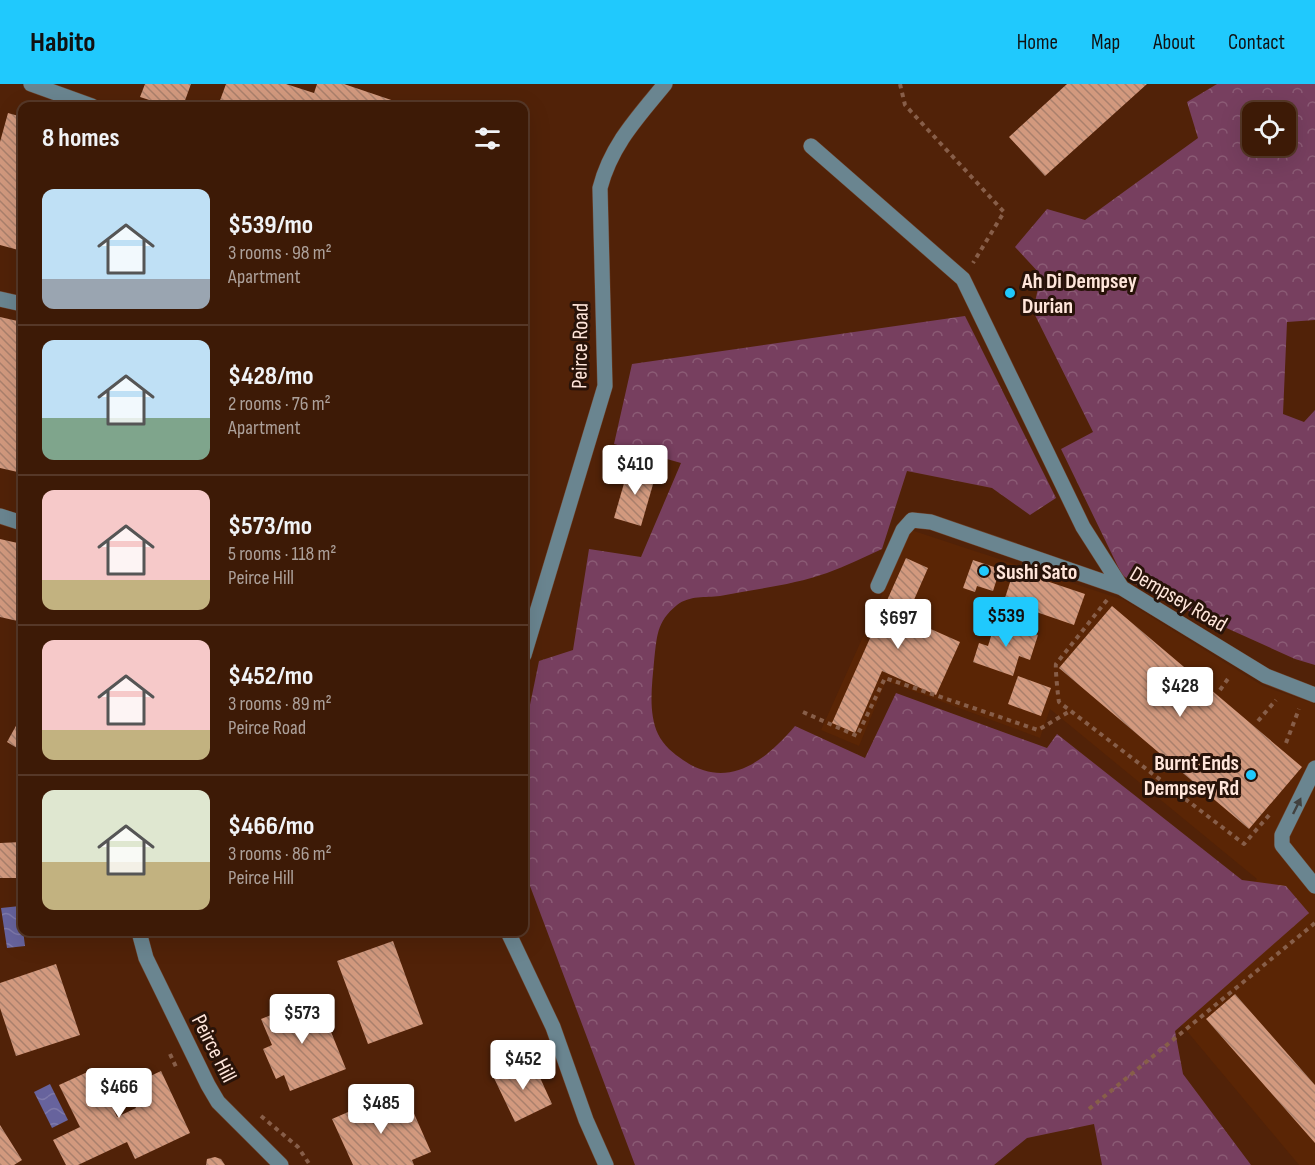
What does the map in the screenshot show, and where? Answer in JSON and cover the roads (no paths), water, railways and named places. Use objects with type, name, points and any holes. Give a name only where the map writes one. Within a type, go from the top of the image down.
[{"type":"street","points":[[31,84],[81,102]]},
{"type":"street","name":"Peirce Road","points":[[528,642],[605,386],[600,188],[606,164],[624,135],[665,84]]},
{"type":"street","points":[[812,146],[963,279],[1083,527],[1122,588]]},
{"type":"street","points":[[0,299],[18,303]]},
{"type":"street","points":[[0,516],[18,521]]},
{"type":"street","name":"Dempsey Road","points":[[878,586],[903,530],[912,520],[931,522],[1122,588],[1266,676],[1315,695]]},
{"type":"street","points":[[1315,768],[1282,835],[1282,845],[1315,886]]},
{"type":"street","name":"Peirce Hill","points":[[140,936],[146,958],[213,1094],[233,1119],[281,1165]]},
{"type":"street","points":[[510,936],[553,1027],[586,1120],[606,1165]]},
{"type":"water","points":[[18,906],[18,936],[24,936],[25,946],[7,948],[1,908]]},
{"type":"water","points":[[50,1084],[68,1120],[52,1128],[34,1092]]},
{"type":"place","name":"Ah Di Dempsey Durian","points":[[1010,293]]},
{"type":"place","name":"Sushi Sato","points":[[984,571]]},
{"type":"place","name":"Burnt Ends Dempsey Rd","points":[[1251,775]]}]
